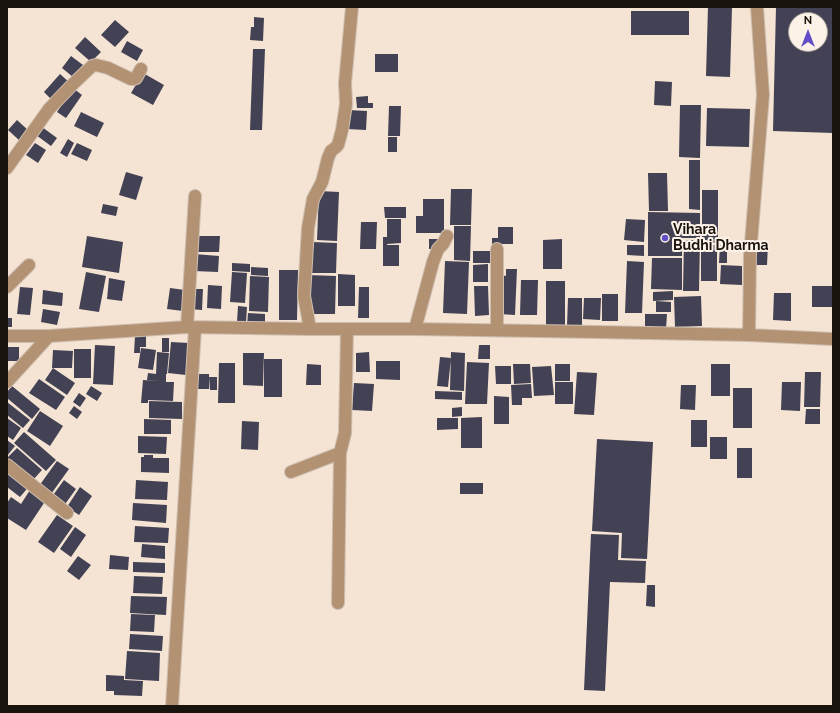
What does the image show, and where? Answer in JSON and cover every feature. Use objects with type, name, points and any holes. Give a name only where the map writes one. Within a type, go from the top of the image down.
[{"type":"street","points":[[310,329],[304,296],[308,228],[313,199],[322,182],[331,151],[338,145],[342,130],[346,104],[345,83],[352,7]]},
{"type":"street","points":[[748,335],[750,255],[763,95],[757,7]]},
{"type":"street","points":[[7,168],[49,109],[92,66],[96,65],[108,68],[131,79],[136,78],[141,69]]},
{"type":"street","points":[[172,706],[191,328],[195,196]]},
{"type":"street","points":[[415,329],[433,262],[438,249],[443,244],[447,236]]},
{"type":"street","points":[[497,249],[497,330]]},
{"type":"street","points":[[7,287],[29,265]]},
{"type":"street","points":[[7,336],[49,336],[191,328],[497,330],[748,335],[833,339]]},
{"type":"street","points":[[338,603],[340,452],[345,433],[347,329]]},
{"type":"street","points":[[7,382],[49,336]]},
{"type":"street","points":[[291,472],[340,452]]},
{"type":"street","points":[[7,465],[67,513]]},
{"type":"building","points":[[708,7],[732,7],[730,77],[706,76]]},
{"type":"building","points":[[776,7],[833,7],[833,133],[773,131]]},
{"type":"building","points":[[631,11],[689,11],[689,35],[631,35]]},
{"type":"building","points":[[254,17],[264,18],[263,41],[250,40],[251,27],[254,27]]},
{"type":"building","points":[[115,20],[129,32],[115,47],[101,35]]},
{"type":"building","points":[[85,37],[101,52],[91,62],[75,48]]},
{"type":"building","points":[[127,41],[143,50],[137,61],[121,52]]},
{"type":"building","points":[[253,49],[265,49],[262,130],[250,130]]},
{"type":"building","points":[[375,54],[398,54],[398,72],[375,72]]},
{"type":"building","points":[[71,56],[83,65],[73,77],[62,68]]},
{"type":"building","points":[[143,73],[164,85],[153,105],[131,93]]},
{"type":"building","points":[[60,74],[70,83],[53,101],[44,92]]},
{"type":"building","points":[[655,81],[672,82],[671,106],[654,105]]},
{"type":"building","points":[[73,88],[82,95],[66,118],[57,112]]},
{"type":"building","points":[[368,96],[368,103],[373,103],[373,108],[357,108],[356,97]]},
{"type":"building","points":[[680,105],[701,105],[700,158],[679,157]]},
{"type":"building","points":[[389,106],[401,106],[400,136],[388,136]]},
{"type":"building","points":[[707,108],[750,109],[749,147],[706,146]]},
{"type":"building","points":[[348,110],[367,111],[366,130],[347,129]]},
{"type":"building","points":[[81,112],[104,123],[97,137],[74,126]]},
{"type":"building","points":[[17,120],[29,131],[20,141],[8,130]]},
{"type":"building","points":[[42,127],[57,138],[51,146],[36,135]]},
{"type":"building","points":[[388,137],[397,137],[397,152],[388,152]]},
{"type":"building","points":[[68,139],[74,143],[67,157],[60,153]]},
{"type":"building","points":[[35,143],[46,150],[38,163],[26,155]]},
{"type":"building","points":[[77,143],[92,150],[87,161],[71,154]]},
{"type":"building","points":[[689,160],[700,160],[700,210],[689,209]]},
{"type":"building","points":[[126,172],[143,177],[136,200],[119,195]]},
{"type":"building","points":[[648,173],[667,173],[668,211],[649,211]]},
{"type":"building","points":[[451,189],[472,189],[471,225],[450,225]]},
{"type":"building","points":[[702,190],[718,190],[718,243],[702,243]]},
{"type":"building","points":[[319,191],[339,192],[337,241],[317,240]]},
{"type":"building","points":[[423,199],[444,199],[444,233],[416,233],[416,216],[423,216]]},
{"type":"building","points":[[103,204],[118,207],[116,216],[101,213]]},
{"type":"building","points":[[384,207],[406,207],[406,218],[385,218]]},
{"type":"building","points":[[648,212],[700,213],[700,238],[682,238],[682,256],[648,256]]},
{"type":"building","points":[[387,219],[401,219],[401,243],[387,244],[399,245],[399,266],[383,266],[383,237],[387,237]]},
{"type":"building","points":[[626,219],[645,220],[644,242],[624,240]]},
{"type":"building","points":[[361,222],[377,222],[376,249],[360,249]]},
{"type":"building","points":[[454,226],[471,226],[470,261],[454,260]]},
{"type":"building","points":[[498,227],[513,227],[513,244],[492,244],[492,238],[498,238]]},
{"type":"building","points":[[87,236],[123,242],[119,273],[82,267]]},
{"type":"building","points":[[195,236],[220,236],[219,252],[195,252]]},
{"type":"building","points":[[429,239],[438,239],[438,249],[429,249]]},
{"type":"building","points":[[562,239],[562,269],[543,269],[543,240]]},
{"type":"building","points":[[684,240],[700,240],[699,291],[683,291]]},
{"type":"building","points":[[312,242],[337,243],[336,273],[311,273]]},
{"type":"building","points":[[627,245],[644,245],[644,256],[627,255]]},
{"type":"building","points":[[701,245],[717,245],[717,281],[701,281]]},
{"type":"building","points":[[720,245],[727,245],[727,263],[719,263]]},
{"type":"building","points":[[753,245],[768,245],[767,265],[752,265]]},
{"type":"building","points":[[473,251],[493,251],[493,263],[473,263]]},
{"type":"building","points":[[194,254],[219,256],[218,272],[193,271]]},
{"type":"building","points":[[652,258],[682,258],[682,290],[651,289]]},
{"type":"building","points":[[445,261],[469,262],[467,314],[443,313]]},
{"type":"building","points":[[627,261],[644,262],[642,313],[625,313]]},
{"type":"building","points":[[232,263],[250,264],[250,272],[232,271]]},
{"type":"building","points":[[488,264],[488,282],[473,282],[473,265]]},
{"type":"building","points":[[721,265],[742,266],[742,285],[720,284]]},
{"type":"building","points":[[251,267],[268,268],[268,276],[251,275]]},
{"type":"building","points":[[506,269],[517,269],[515,315],[499,314],[501,275],[506,276]]},
{"type":"building","points":[[279,270],[298,270],[297,320],[279,320]]},
{"type":"building","points":[[86,272],[106,276],[99,312],[79,309]]},
{"type":"building","points":[[232,272],[247,273],[245,303],[230,302]]},
{"type":"building","points":[[338,274],[355,275],[355,306],[338,306]]},
{"type":"building","points":[[308,275],[336,276],[335,314],[311,314],[311,296],[307,296]]},
{"type":"building","points":[[250,276],[269,277],[268,312],[249,311]]},
{"type":"building","points":[[109,278],[125,281],[122,301],[107,299]]},
{"type":"building","points":[[521,280],[538,280],[537,315],[520,315]]},
{"type":"building","points":[[546,281],[565,281],[565,328],[546,328]]},
{"type":"building","points":[[208,285],[222,286],[221,309],[207,308]]},
{"type":"building","points":[[474,286],[488,286],[489,315],[475,316]]},
{"type":"building","points":[[812,286],[833,286],[833,307],[812,307]]},
{"type":"building","points":[[20,287],[33,288],[30,315],[17,314]]},
{"type":"building","points":[[359,287],[369,287],[369,318],[358,318]]},
{"type":"building","points":[[170,288],[185,290],[183,311],[167,309]]},
{"type":"building","points":[[190,289],[203,289],[202,310],[189,309]]},
{"type":"building","points":[[43,290],[63,293],[62,306],[42,304]]},
{"type":"building","points":[[673,291],[673,300],[653,301],[653,292]]},
{"type":"building","points":[[774,293],[791,293],[791,321],[773,320]]},
{"type":"building","points":[[602,294],[618,294],[618,321],[602,321]]},
{"type":"building","points":[[701,296],[702,326],[675,327],[674,297]]},
{"type":"building","points":[[568,298],[582,298],[582,327],[567,326]]},
{"type":"building","points":[[584,298],[601,298],[600,320],[583,319]]},
{"type":"building","points":[[656,301],[671,302],[671,312],[656,312]]},
{"type":"building","points":[[238,306],[247,307],[246,322],[237,322]]},
{"type":"building","points":[[43,309],[60,312],[57,325],[41,322]]},
{"type":"building","points":[[248,313],[265,314],[265,328],[247,327]]},
{"type":"building","points":[[645,314],[667,314],[666,329],[645,328]]},
{"type":"building","points":[[7,318],[12,318],[12,327],[7,327]]},
{"type":"building","points":[[135,336],[146,336],[146,347],[140,347],[140,353],[134,353]]},
{"type":"building","points":[[162,338],[169,338],[169,352],[162,352]]},
{"type":"building","points":[[171,342],[189,343],[186,375],[168,373]]},
{"type":"building","points":[[95,345],[115,346],[113,385],[93,384]]},
{"type":"building","points":[[479,345],[490,345],[490,359],[478,359]]},
{"type":"building","points":[[7,347],[19,347],[19,361],[7,361]]},
{"type":"building","points":[[141,348],[156,350],[153,370],[138,368]]},
{"type":"building","points":[[74,349],[91,349],[91,378],[74,378]]},
{"type":"building","points":[[53,350],[73,351],[72,368],[52,368]]},
{"type":"building","points":[[157,352],[169,353],[166,382],[174,382],[173,401],[148,400],[148,403],[141,403],[143,380],[160,381],[147,380],[148,373],[156,374]]},
{"type":"building","points":[[369,352],[370,372],[356,372],[356,353]]},
{"type":"building","points":[[451,352],[465,353],[464,391],[450,390]]},
{"type":"building","points":[[243,353],[264,353],[263,386],[243,385]]},
{"type":"building","points":[[440,357],[451,358],[448,387],[437,386]]},
{"type":"building","points":[[264,359],[282,359],[282,397],[264,397]]},
{"type":"building","points":[[376,361],[400,361],[400,380],[376,379]]},
{"type":"building","points":[[467,362],[489,363],[487,404],[465,404]]},
{"type":"building","points":[[219,363],[235,363],[235,403],[218,403]]},
{"type":"building","points":[[307,364],[321,365],[321,385],[306,385]]},
{"type":"building","points":[[513,364],[530,364],[531,383],[514,384]]},
{"type":"building","points":[[555,364],[570,364],[570,381],[555,381]]},
{"type":"building","points":[[711,364],[730,364],[730,396],[711,396]]},
{"type":"building","points":[[495,366],[511,366],[511,384],[496,384]]},
{"type":"building","points":[[551,366],[554,395],[534,396],[532,367]]},
{"type":"building","points":[[53,368],[75,383],[67,395],[45,380]]},
{"type":"building","points":[[577,372],[597,373],[594,415],[574,414]]},
{"type":"building","points":[[805,372],[821,372],[820,407],[804,407]]},
{"type":"building","points":[[197,374],[209,374],[209,389],[197,389]]},
{"type":"building","points":[[209,377],[217,377],[217,390],[210,390]]},
{"type":"building","points":[[39,379],[65,397],[56,410],[29,393]]},
{"type":"building","points":[[555,382],[573,382],[573,404],[555,404]]},
{"type":"building","points":[[782,382],[801,382],[800,411],[781,410]]},
{"type":"building","points":[[354,383],[374,384],[372,411],[352,410]]},
{"type":"building","points":[[531,384],[532,398],[522,398],[522,405],[512,405],[511,385]]},
{"type":"building","points":[[681,385],[696,385],[695,410],[680,409]]},
{"type":"building","points":[[12,386],[40,409],[32,419],[7,398],[7,392]]},
{"type":"building","points":[[91,386],[102,393],[97,401],[86,394]]},
{"type":"building","points":[[733,388],[752,388],[752,428],[733,428]]},
{"type":"building","points":[[435,391],[462,392],[462,400],[435,399]]},
{"type":"building","points":[[79,393],[86,398],[80,407],[73,402]]},
{"type":"building","points":[[494,396],[509,397],[509,424],[494,424]]},
{"type":"building","points":[[149,401],[182,402],[182,419],[149,418]]},
{"type":"building","points":[[7,402],[30,420],[23,428],[7,415]]},
{"type":"building","points":[[74,406],[82,412],[77,419],[69,413]]},
{"type":"building","points":[[462,407],[462,416],[452,417],[452,408]]},
{"type":"building","points":[[806,409],[820,409],[820,424],[805,424]]},
{"type":"building","points":[[40,411],[63,426],[50,446],[27,431]]},
{"type":"building","points":[[482,417],[482,448],[461,448],[461,418]]},
{"type":"building","points":[[7,418],[21,428],[13,440],[7,436]]},
{"type":"building","points":[[437,418],[458,418],[458,429],[437,430]]},
{"type":"building","points":[[144,419],[171,420],[171,434],[144,434]]},
{"type":"building","points":[[691,420],[707,420],[707,447],[691,447]]},
{"type":"building","points":[[242,421],[259,422],[258,450],[241,449]]},
{"type":"building","points":[[24,432],[56,460],[46,471],[14,443]]},
{"type":"building","points":[[138,436],[167,437],[166,454],[138,453]]},
{"type":"building","points":[[710,437],[727,437],[727,459],[710,459]]},
{"type":"building","points":[[597,439],[653,442],[647,559],[621,558],[622,533],[592,531]]},
{"type":"building","points":[[7,440],[15,446],[7,456]]},
{"type":"building","points":[[17,448],[42,470],[33,480],[7,458]]},
{"type":"building","points":[[737,448],[752,448],[752,478],[737,478]]},
{"type":"building","points":[[144,455],[153,455],[153,458],[169,458],[169,473],[141,472],[141,457],[144,457]]},
{"type":"building","points":[[57,461],[69,469],[51,494],[39,486]]},
{"type":"building","points":[[7,466],[31,484],[20,497],[7,487]]},
{"type":"building","points":[[64,480],[76,489],[63,507],[51,498]]},
{"type":"building","points":[[136,480],[168,482],[167,500],[135,499]]},
{"type":"building","points":[[460,483],[483,483],[483,494],[460,494]]},
{"type":"building","points":[[80,487],[92,496],[79,515],[67,507]]},
{"type":"building","points":[[30,490],[46,500],[26,530],[7,518],[7,503],[11,497],[21,504]]},
{"type":"building","points":[[133,503],[167,505],[166,523],[132,520]]},
{"type":"building","points":[[57,515],[73,526],[54,553],[38,542]]},
{"type":"building","points":[[135,526],[169,528],[168,543],[134,542]]},
{"type":"building","points":[[75,527],[86,535],[71,557],[60,549]]},
{"type":"building","points":[[591,534],[619,535],[618,560],[646,561],[645,583],[610,582],[605,691],[584,690]]},
{"type":"building","points":[[142,544],[165,546],[165,559],[141,557]]},
{"type":"building","points":[[110,555],[129,557],[128,570],[109,569]]},
{"type":"building","points":[[78,556],[91,565],[79,580],[67,571]]},
{"type":"building","points":[[133,562],[165,563],[165,573],[133,572]]},
{"type":"building","points":[[134,576],[163,577],[162,594],[133,593]]},
{"type":"building","points":[[647,585],[655,585],[655,607],[646,606]]},
{"type":"building","points":[[131,596],[167,597],[166,615],[130,613]]},
{"type":"building","points":[[131,614],[155,615],[154,632],[130,631]]},
{"type":"building","points":[[130,634],[163,636],[162,651],[129,649]]},
{"type":"building","points":[[127,651],[160,653],[159,681],[125,679]]},
{"type":"building","points":[[106,675],[124,676],[124,680],[143,681],[142,696],[114,695],[114,691],[106,691]]},
{"type":"place","name":"Vihara Budhi Dharma","points":[[665,238]]}]
